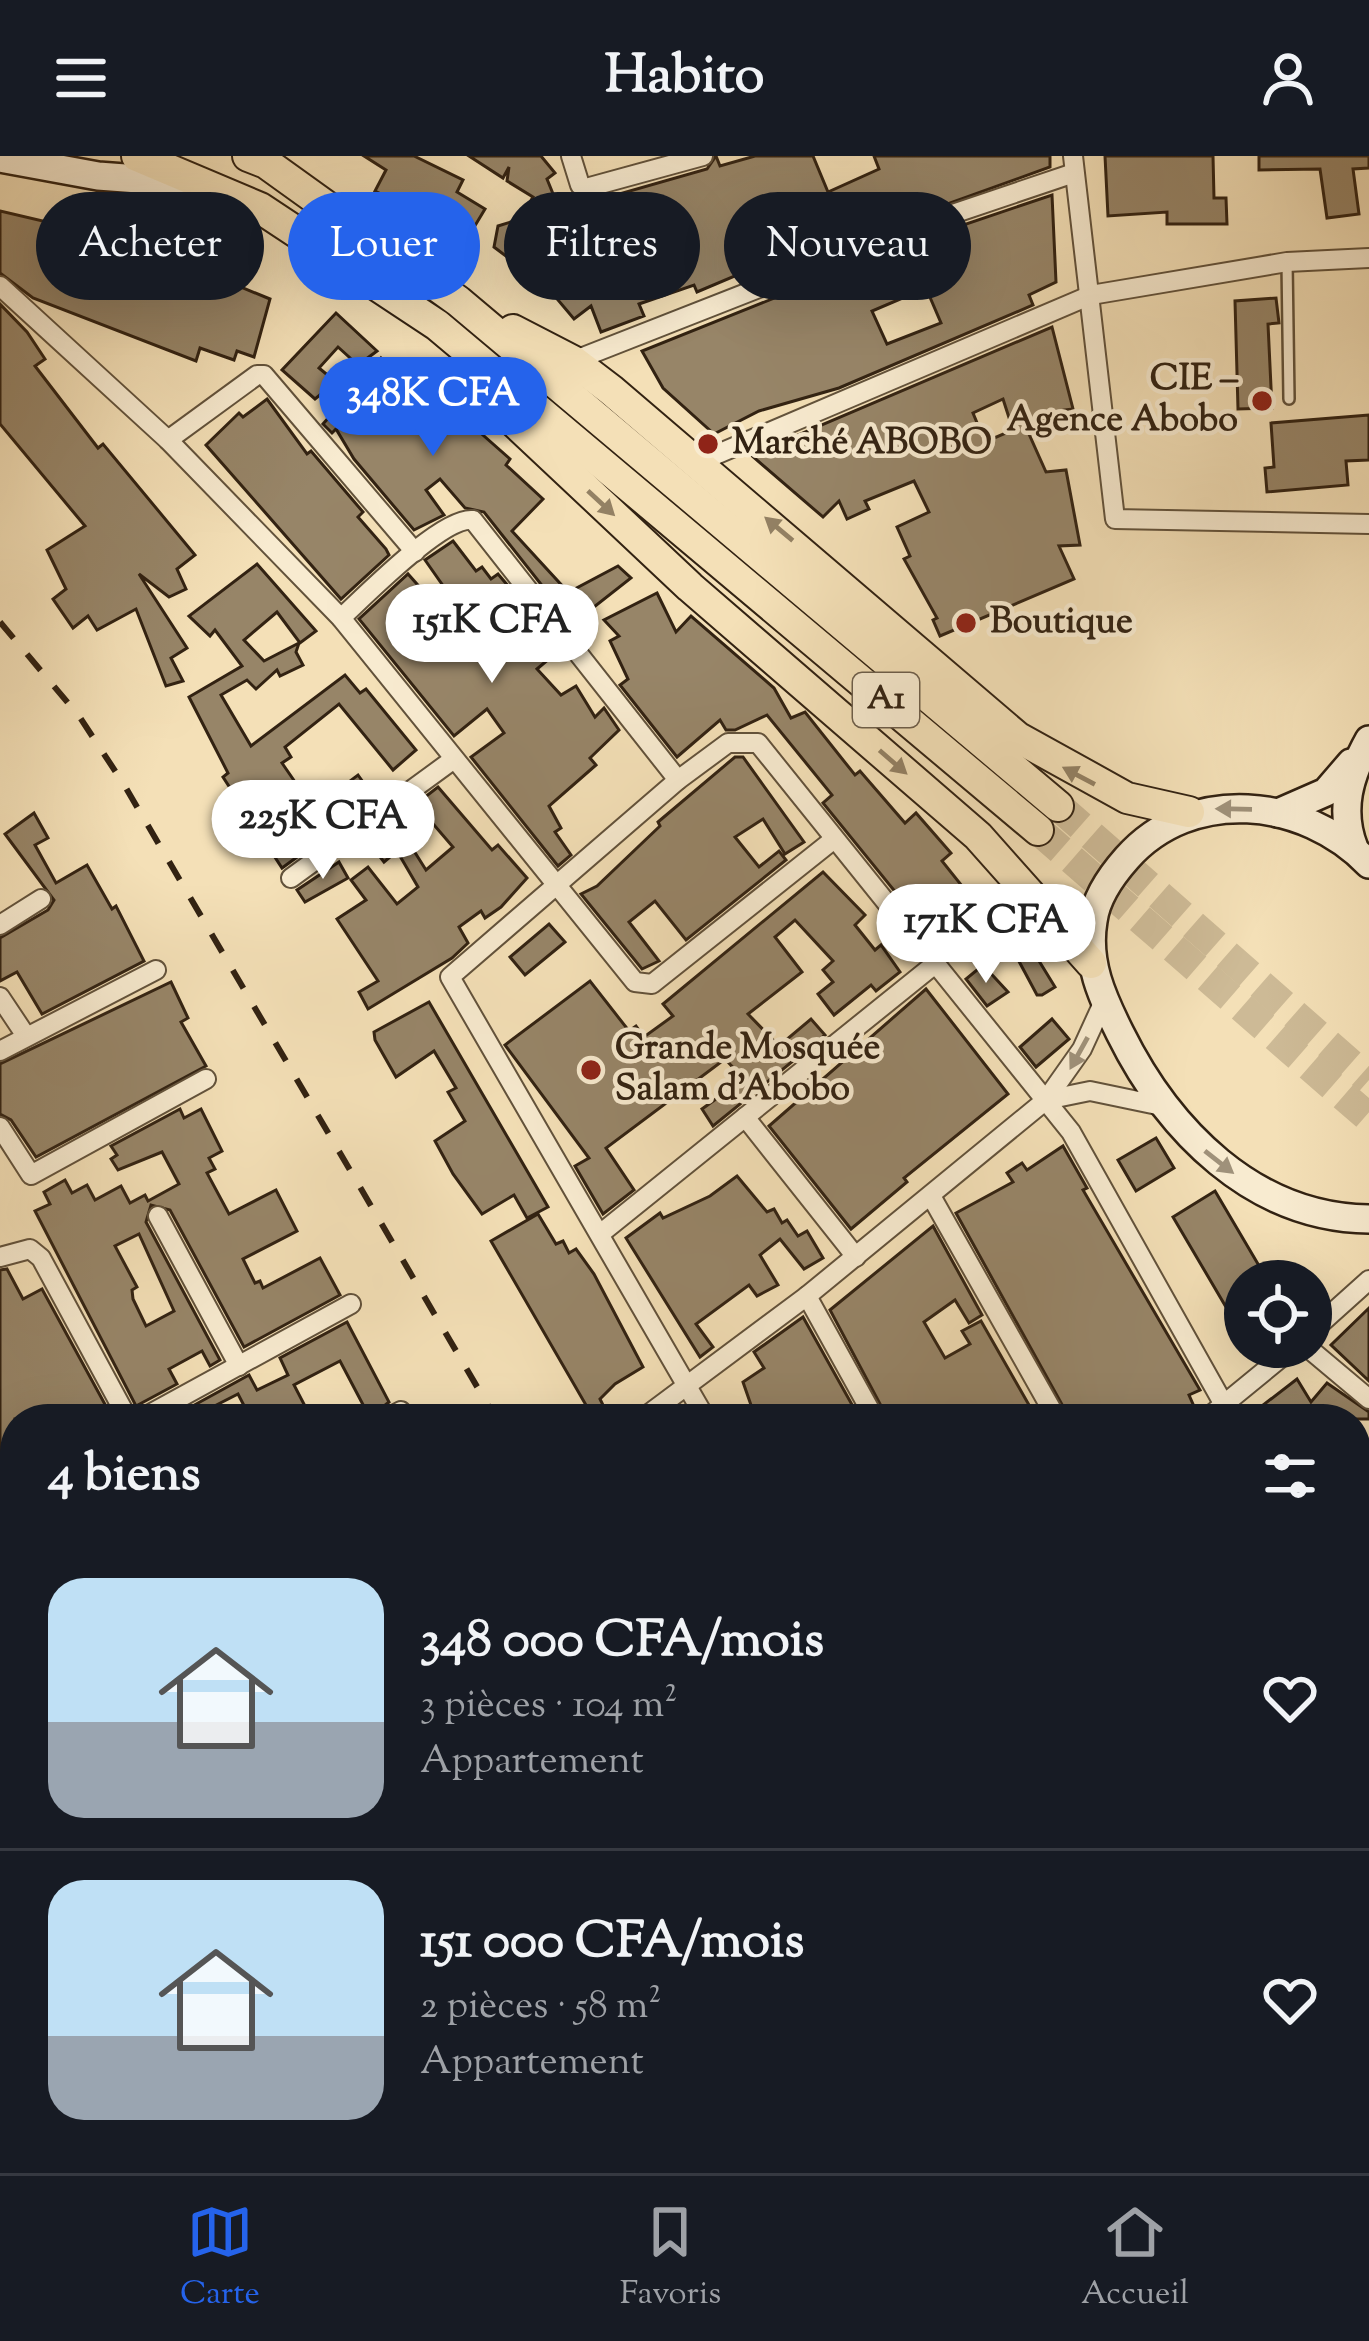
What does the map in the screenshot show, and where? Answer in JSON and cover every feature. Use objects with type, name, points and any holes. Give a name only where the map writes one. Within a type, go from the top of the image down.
[{"type":"main road","name":"A1","points":[[137,156],[210,184],[330,250],[437,325],[1048,818],[458,301],[257,158]]},
{"type":"main road","points":[[0,158],[98,176],[210,184]]},
{"type":"main road","points":[[458,301],[573,361],[699,462],[1017,737],[1127,798],[1190,812]]},
{"type":"main road","points":[[437,325],[505,413],[691,587],[978,836],[1091,963]]},
{"type":"main road","points":[[1278,813],[1326,792],[1366,745]]},
{"type":"main road","points":[[1364,850],[1344,812],[1366,745]]},
{"type":"main road","points":[[1364,850],[1278,813],[1220,807],[1190,812],[1154,830],[1114,873],[1093,920],[1091,963],[1104,1001],[1162,1106],[1204,1150],[1260,1189],[1313,1211],[1369,1219]]},
{"type":"street","points":[[571,156],[580,185],[586,188],[703,156]]},
{"type":"street","points":[[573,361],[1074,164],[1115,519],[1369,524]]},
{"type":"street","points":[[699,462],[1091,295],[1287,262],[1369,258]]},
{"type":"street","points":[[0,286],[167,440],[341,617],[635,982],[652,984],[833,840]]},
{"type":"street","points":[[167,440],[256,375],[264,375],[416,551]]},
{"type":"street","points":[[341,617],[458,520],[473,520],[678,780]]},
{"type":"street","points":[[698,1404],[450,977],[452,969],[557,886],[678,780],[728,743],[758,743],[1046,1100],[1141,1248],[1224,1404]]},
{"type":"street","points":[[291,878],[454,759]]},
{"type":"street","points":[[0,925],[41,899]]},
{"type":"street","points":[[600,1234],[935,964]]},
{"type":"street","points":[[0,1051],[156,970]]},
{"type":"street","points":[[0,997],[26,1036]]},
{"type":"street","points":[[660,1404],[807,1296],[1046,1100],[1082,1049],[1104,1001]]},
{"type":"street","points":[[0,1127],[31,1174],[206,1079]]},
{"type":"street","points":[[1046,1100],[1090,1091],[1162,1106]]},
{"type":"street","points":[[745,1117],[856,1257]]},
{"type":"street","points":[[931,1196],[1049,1404]]},
{"type":"street","points":[[158,1216],[239,1366]]},
{"type":"street","points":[[0,1257],[30,1249],[41,1258],[120,1404]]},
{"type":"street","points":[[1332,1313],[1369,1280]]},
{"type":"street","points":[[807,1296],[867,1404]]},
{"type":"street","points":[[169,1404],[351,1304]]},
{"type":"street","points":[[1236,1404],[1273,1368]]},
{"type":"street","points":[[1332,1368],[1369,1399]]},
{"type":"lane","points":[[1287,262],[1288,399]]},
{"type":"building","points":[[364,156],[414,156],[463,180],[457,192],[377,192],[386,170]]},
{"type":"building","points":[[469,156],[541,156],[555,173],[547,179],[552,192],[525,192],[507,181],[509,167],[503,178]]},
{"type":"building","points":[[716,156],[720,166],[755,156],[813,156],[828,192],[724,192],[724,281],[700,291],[700,192],[626,192],[707,169]]},
{"type":"building","points":[[874,156],[1050,156],[1050,167],[971,195],[828,192],[879,169]]},
{"type":"building","points":[[1105,156],[1213,156],[1214,198],[1226,198],[1227,224],[1167,224],[1167,212],[1108,216]]},
{"type":"building","points":[[1259,156],[1369,156],[1369,168],[1353,169],[1359,214],[1327,218],[1320,169],[1259,170]]},
{"type":"building","points":[[1052,195],[1056,282],[1029,295],[1033,305],[839,388],[759,411],[714,434],[663,388],[642,351],[770,300],[898,300],[872,311],[887,344],[941,323],[931,300],[971,300],[971,222]]},
{"type":"building","points":[[0,211],[36,219],[36,299],[0,273]]},
{"type":"building","points":[[504,224],[504,255],[494,247],[498,226]]},
{"type":"building","points":[[1276,298],[1279,323],[1268,324],[1272,408],[1238,409],[1235,301]]},
{"type":"building","points":[[270,299],[254,357],[237,351],[234,360],[200,348],[196,361],[38,300]]},
{"type":"building","points":[[558,300],[651,300],[639,304],[644,316],[601,332],[591,306],[574,319]]},
{"type":"building","points":[[0,304],[27,332],[45,359],[35,366],[98,448],[103,444],[195,555],[177,569],[186,589],[169,597],[139,574],[187,648],[171,658],[183,681],[166,686],[136,609],[97,630],[88,616],[73,628],[53,599],[66,589],[47,550],[85,526],[0,424]]},
{"type":"building","points":[[336,313],[377,351],[358,365],[338,347],[319,368],[336,382],[315,399],[282,370]]},
{"type":"building","points":[[1052,327],[1073,409],[1064,410],[1066,431],[1029,434],[1046,472],[1066,470],[1080,545],[1059,546],[1074,579],[940,636],[933,620],[937,618],[904,559],[910,556],[897,527],[929,512],[914,481],[865,501],[869,509],[847,519],[839,501],[823,517],[751,455]],"holes":[[[1003,399],[1013,430],[985,442],[973,413]]]},
{"type":"building","points":[[381,358],[417,391],[424,383],[510,459],[506,465],[543,499],[512,531],[567,591],[555,602],[484,512],[465,508],[440,479],[426,490],[444,515],[414,530],[354,459],[336,429],[332,433],[323,424]]},
{"type":"building","points":[[267,399],[307,454],[311,451],[363,512],[358,517],[389,555],[341,599],[206,445],[239,413],[243,417]]},
{"type":"building","points":[[1369,415],[1369,460],[1346,461],[1348,485],[1267,492],[1265,468],[1274,467],[1271,423]]},
{"type":"building","points":[[453,541],[476,571],[482,567],[491,579],[498,574],[509,587],[515,619],[550,658],[537,669],[561,695],[576,686],[595,717],[604,708],[619,730],[590,758],[596,765],[549,806],[561,828],[555,832],[571,855],[558,866],[471,757],[504,733],[487,709],[454,736],[359,619],[408,574],[432,601],[446,590],[425,560]],"holes":[[[475,587],[495,614],[468,634],[446,608]]]},
{"type":"building","points":[[257,564],[316,631],[300,643],[277,612],[244,640],[264,661],[299,643],[296,652],[303,665],[280,676],[277,670],[256,689],[247,680],[221,695],[251,746],[345,675],[360,693],[366,689],[416,750],[393,770],[339,704],[285,747],[291,757],[282,763],[315,811],[292,824],[308,849],[282,868],[223,777],[228,773],[189,697],[242,666],[215,630],[210,636],[189,616]]},
{"type":"building","points":[[618,566],[631,578],[580,618],[571,591]]},
{"type":"building","points":[[657,593],[676,632],[691,616],[774,688],[791,718],[805,712],[855,775],[860,771],[905,823],[916,813],[951,853],[942,861],[970,896],[927,931],[823,803],[832,795],[767,715],[735,730],[726,730],[720,720],[677,757],[620,685],[628,679],[610,641],[619,636],[604,620]]},
{"type":"building","points":[[735,757],[743,757],[804,842],[785,854],[763,819],[735,837],[759,867],[779,851],[786,860],[686,940],[655,901],[629,922],[659,961],[642,969],[581,894],[597,886],[660,826],[658,822]]},
{"type":"building","points":[[358,775],[373,796],[337,823],[322,802]]},
{"type":"building","points":[[438,787],[492,850],[498,845],[527,878],[501,907],[485,918],[481,911],[459,927],[468,943],[452,958],[368,1009],[359,992],[378,981],[337,919],[366,900],[351,880],[368,867],[397,904],[418,887],[397,851],[384,862],[371,845],[397,824],[426,870],[453,847],[416,804]]},
{"type":"building","points":[[34,813],[48,838],[35,845],[56,883],[87,865],[112,909],[116,906],[144,961],[42,1014],[17,972],[0,981],[0,938],[48,910],[54,900],[5,834]]},
{"type":"building","points":[[339,862],[348,878],[305,902],[297,890]]},
{"type":"building","points":[[823,872],[865,915],[855,925],[875,950],[881,945],[900,972],[876,991],[871,985],[834,1015],[818,994],[833,982],[823,970],[833,961],[795,920],[775,937],[802,972],[748,1014],[779,1046],[811,1019],[825,1035],[713,1126],[702,1109],[744,1079],[725,1059],[606,1148],[634,1190],[603,1214],[575,1166],[589,1158],[505,1045],[590,981],[629,1031],[636,1026],[644,1037],[673,1016],[663,1004]]},
{"type":"building","points":[[549,924],[565,942],[525,975],[510,957]]},
{"type":"building","points":[[1028,943],[1055,987],[1042,995],[1037,995],[1014,952]]},
{"type":"building","points":[[983,965],[1008,992],[987,1006],[966,979]]},
{"type":"building","points":[[171,982],[188,1018],[181,1022],[206,1066],[36,1157],[11,1120],[0,1114],[0,1064]]},
{"type":"building","points":[[926,989],[1008,1094],[904,1178],[907,1182],[851,1229],[769,1126]]},
{"type":"building","points":[[429,1002],[548,1207],[527,1218],[514,1195],[482,1214],[453,1174],[435,1141],[465,1121],[448,1092],[456,1088],[434,1051],[396,1077],[375,1040],[374,1032]]},
{"type":"building","points":[[1052,1019],[1069,1039],[1036,1067],[1020,1047]]},
{"type":"building","points":[[180,1109],[184,1118],[201,1109],[222,1151],[209,1158],[215,1169],[207,1173],[229,1214],[276,1190],[297,1231],[243,1259],[255,1283],[260,1281],[263,1288],[320,1258],[340,1295],[244,1347],[170,1210],[151,1205],[146,1222],[220,1360],[210,1366],[202,1351],[169,1369],[177,1384],[135,1404],[35,1211],[50,1204],[44,1192],[65,1180],[72,1193],[87,1185],[95,1200],[121,1186],[130,1203],[145,1195],[148,1201],[179,1184],[162,1152],[118,1170],[111,1159],[117,1155],[111,1146]],"holes":[[[139,1234],[174,1311],[146,1326],[133,1299],[132,1290],[137,1287],[115,1246]]]},
{"type":"building","points":[[1156,1138],[1174,1168],[1136,1191],[1118,1160]]},
{"type":"building","points":[[1063,1146],[1087,1188],[1083,1190],[1200,1390],[1189,1395],[1193,1404],[1062,1404],[956,1213],[1013,1182],[1007,1173],[1022,1163],[1027,1170]]},
{"type":"building","points":[[737,1176],[767,1212],[774,1209],[798,1236],[807,1231],[823,1258],[804,1269],[780,1239],[760,1255],[778,1285],[757,1296],[749,1285],[696,1324],[713,1347],[700,1357],[626,1238],[660,1213],[663,1218],[710,1196]]},
{"type":"building","points":[[1215,1191],[1256,1260],[1224,1260],[1224,1304],[1173,1217]]},
{"type":"building","points":[[538,1214],[556,1244],[563,1241],[569,1253],[576,1249],[594,1274],[643,1367],[615,1384],[600,1399],[602,1404],[585,1404],[491,1241]]},
{"type":"building","points":[[933,1226],[982,1315],[969,1323],[955,1300],[924,1322],[945,1358],[970,1344],[962,1331],[981,1321],[1028,1404],[880,1404],[830,1310]]},
{"type":"building","points":[[7,1269],[23,1299],[42,1289],[105,1404],[0,1404],[0,1270]]},
{"type":"building","points":[[1369,1308],[1369,1381],[1332,1346]]},
{"type":"building","points":[[803,1317],[852,1404],[751,1404],[743,1382],[764,1368],[754,1352]]},
{"type":"building","points":[[347,1322],[389,1402],[363,1404],[340,1361],[294,1385],[304,1404],[243,1404],[238,1394],[218,1404],[196,1404],[249,1375],[257,1390],[288,1375],[280,1358]]},
{"type":"building","points":[[1297,1379],[1311,1402],[1327,1383],[1357,1404],[1264,1404]]},
{"type":"tunnel","points":[[1058,806],[1369,1080]]},
{"type":"tunnel","points":[[1038,830],[1369,1118]]},
{"type":"railway","points":[[0,622],[79,716],[123,783],[487,1404]]},
{"type":"place","name":"CIE – Agence Abobo","points":[[1262,401]]},
{"type":"place","name":"Marché ABOBO","points":[[708,444]]},
{"type":"place","name":"Boutique","points":[[966,623]]},
{"type":"place","name":"Grande Mosquée Salam d'Abobo","points":[[591,1070]]}]
